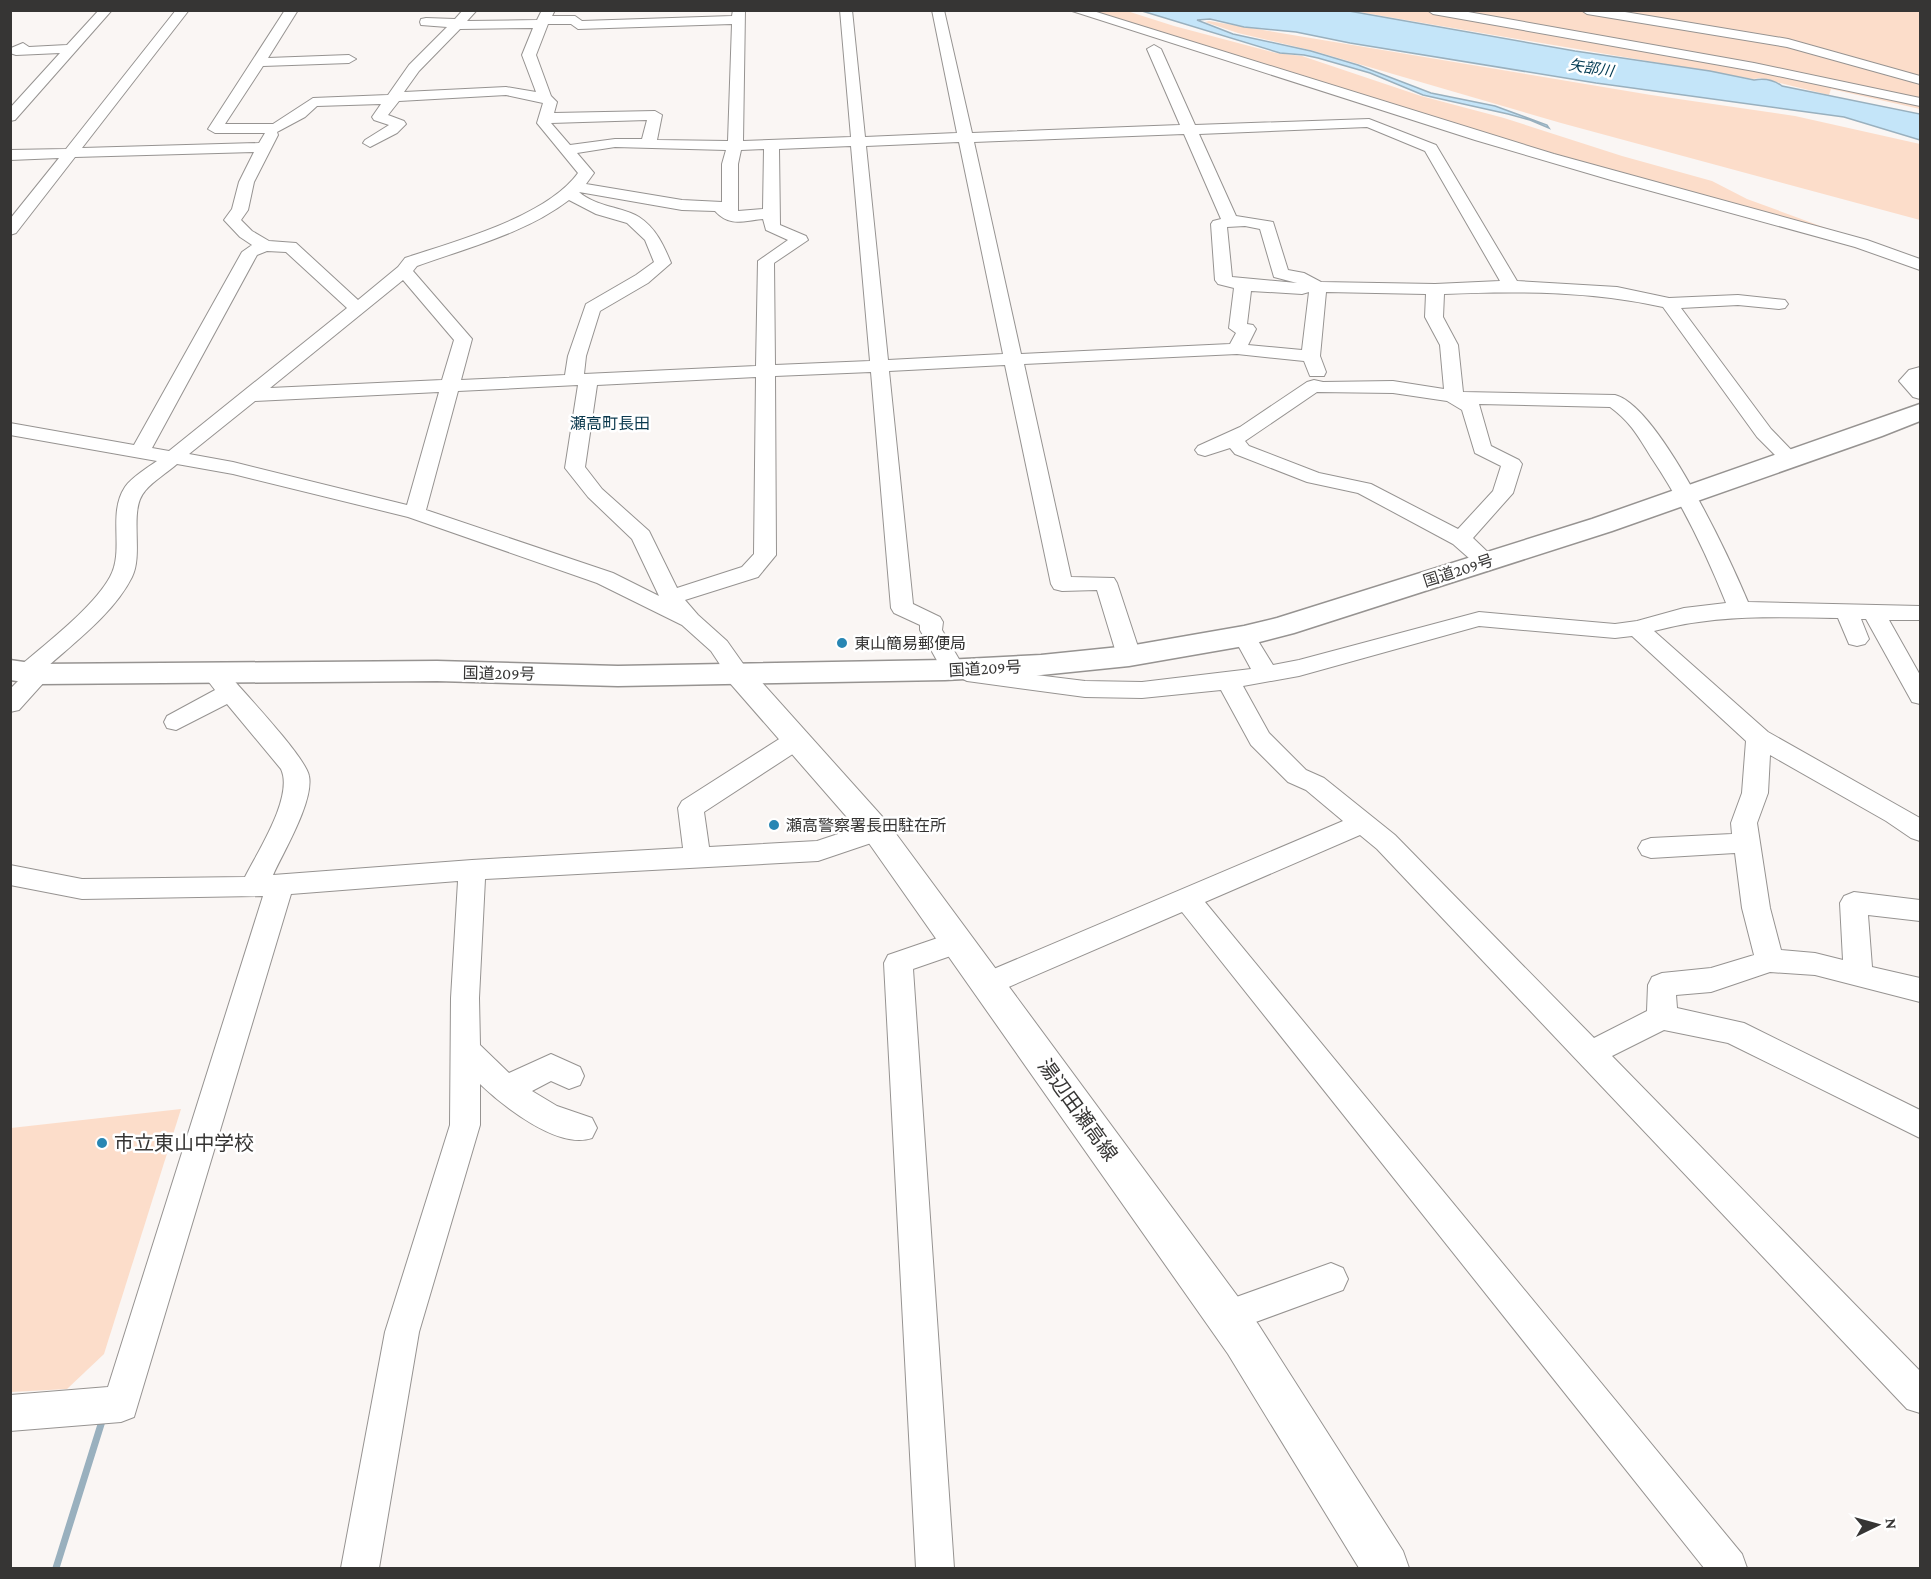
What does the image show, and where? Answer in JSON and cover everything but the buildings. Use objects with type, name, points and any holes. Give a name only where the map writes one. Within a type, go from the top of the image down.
[{"type":"highway","name":"国道209号","points":[[25,672],[222,682],[437,671],[618,676],[739,675],[949,670],[1129,657],[1244,636],[1323,614],[1602,525],[1873,431],[1920,412]]},
{"type":"main road","name":"湯辺田瀬高線","points":[[739,675],[877,831],[958,942],[1227,1317],[1386,1569]]},
{"type":"street","points":[[10,117],[106,10]]},
{"type":"street","points":[[10,230],[183,10]]},
{"type":"street","points":[[10,704],[25,672],[109,595],[125,570],[127,505],[134,489],[358,309],[404,271],[411,262],[506,228],[573,191],[586,173],[544,123],[550,102],[545,98],[506,91],[313,102],[300,114],[276,128],[215,129],[292,10]]},
{"type":"street","points":[[370,143],[383,133],[390,133],[399,124],[379,117],[414,68],[471,10]]},
{"type":"street","points":[[846,10],[902,608],[932,622],[931,630],[949,670],[1085,688],[1119,690],[1228,681],[1299,668],[1479,619],[1615,631],[1637,628],[1684,615],[1740,609],[1920,613]]},
{"type":"street","points":[[938,10],[1062,584],[1106,583],[1129,657]]},
{"type":"street","points":[[1075,10],[1308,81],[1426,121],[1616,177],[1851,241],[1899,255],[1920,265]]},
{"type":"street","points":[[1433,10],[1754,66],[1920,102]]},
{"type":"street","points":[[1587,10],[1788,43],[1920,80]]},
{"type":"street","points":[[426,22],[458,24],[545,18],[574,20],[578,26],[738,15],[735,146],[730,164],[730,217]]},
{"type":"street","points":[[545,18],[529,55],[545,98]]},
{"type":"street","points":[[23,47],[16,51],[72,49]]},
{"type":"street","points":[[1154,49],[1230,222]]},
{"type":"street","points":[[259,62],[349,59]]},
{"type":"street","points":[[1307,97],[1326,95],[1344,104],[1369,123],[1431,148],[1511,286]]},
{"type":"street","points":[[546,118],[655,114],[648,144]]},
{"type":"street","points":[[566,150],[615,143],[735,146],[1369,123]]},
{"type":"street","points":[[265,246],[246,234],[232,220],[240,210],[247,183],[276,128]]},
{"type":"street","points":[[671,597],[750,572],[765,555],[766,261],[800,240],[772,227],[772,145]]},
{"type":"street","points":[[10,155],[265,147]]},
{"type":"street","points":[[573,191],[682,205],[719,206],[730,217]]},
{"type":"street","points":[[573,191],[602,211],[633,220],[652,238],[663,263],[642,279],[592,308],[577,356],[581,380],[575,468],[595,493],[641,536],[671,597],[690,621],[719,646],[739,675]]},
{"type":"street","points":[[730,217],[771,213]]},
{"type":"street","points":[[1317,289],[1298,277],[1280,273],[1267,225],[1245,221],[1219,224],[1224,280],[1243,286],[1317,289],[1435,289],[1511,286],[1602,290],[1669,303],[1738,300],[1779,304]]},
{"type":"street","points":[[140,452],[250,252],[265,246],[290,247],[358,309]]},
{"type":"street","points":[[404,271],[463,339],[416,513]]},
{"type":"street","points":[[1237,349],[1247,329],[1238,327],[1243,286]]},
{"type":"street","points":[[1317,289],[1311,356],[1323,388]]},
{"type":"street","points":[[1435,289],[1434,317],[1449,345],[1454,397]]},
{"type":"street","points":[[1669,303],[1764,433],[1790,459]]},
{"type":"street","points":[[252,395],[1237,349],[1311,356]]},
{"type":"street","points":[[1920,373],[1908,381],[1920,393]]},
{"type":"street","points":[[1205,450],[1233,440],[1314,386],[1323,388],[1393,387],[1454,397],[1615,401],[1635,416],[1686,494],[1719,559],[1740,609]]},
{"type":"street","points":[[1454,397],[1471,406],[1482,449],[1512,464],[1503,493],[1461,539]]},
{"type":"street","points":[[10,429],[277,478],[416,513],[605,578],[690,621]]},
{"type":"street","points":[[1233,440],[1242,450],[1314,478],[1364,488],[1461,539],[1486,561]]},
{"type":"street","points":[[1847,612],[1857,639]]},
{"type":"street","points":[[1874,612],[1920,696]]},
{"type":"street","points":[[1637,628],[1759,738],[1895,814],[1920,831]]},
{"type":"street","points":[[1244,636],[1266,674]]},
{"type":"street","points":[[1228,681],[1260,740],[1297,776],[1315,784],[1386,842],[1920,1396]]},
{"type":"street","points":[[10,1413],[121,1404],[267,884],[293,806],[297,776],[291,764],[222,682],[176,722]]},
{"type":"street","points":[[1759,738],[1755,793],[1744,823],[1756,908],[1770,961]]},
{"type":"street","points":[[697,857],[691,808],[796,740]]},
{"type":"street","points":[[987,984],[1365,823]]},
{"type":"street","points":[[10,875],[82,889],[200,886],[231,888],[471,870],[818,851],[877,831]]},
{"type":"street","points":[[1651,848],[1748,843]]},
{"type":"street","points":[[360,1569],[402,1332],[465,1125],[465,998],[471,870]]},
{"type":"street","points":[[1187,899],[1728,1569]]},
{"type":"street","points":[[1858,973],[1854,903],[1920,910]]},
{"type":"street","points":[[935,1569],[898,963],[958,942]]},
{"type":"street","points":[[1662,1017],[1662,985],[1711,980],[1770,961],[1815,963],[1920,990]]},
{"type":"street","points":[[1591,1053],[1662,1017],[1734,1032],[1920,1125]]},
{"type":"street","points":[[465,1050],[505,1090],[558,1122],[581,1128]]},
{"type":"street","points":[[505,1090],[551,1067],[569,1076]]},
{"type":"street","points":[[1227,1317],[1330,1279]]},
{"type":"shaded area","points":[[1078,11],[1127,11],[1276,53],[1302,56],[1421,96],[1504,118],[1622,156],[1712,181],[1747,199],[1856,239],[1608,174]]},
{"type":"shaded area","points":[[1353,11],[1920,11],[1920,109],[1831,89],[1829,95],[1760,78],[1753,79]]},
{"type":"shaded area","points":[[1205,22],[1651,95],[1795,116],[1920,144],[1920,220],[1561,123],[1314,51],[1238,33]]},
{"type":"shaded area","points":[[181,1109],[104,1354],[67,1389],[11,1392],[11,1128]]},
{"type":"water","name":"矢部川","points":[[1142,11],[1349,11],[1575,51],[1710,71],[1754,80],[1769,80],[1782,86],[1920,114],[1920,140],[1844,117],[1596,83],[1296,32],[1244,27],[1210,19],[1197,20],[1233,34],[1311,51],[1358,65],[1431,93],[1495,106],[1547,125],[1549,128],[1508,114],[1423,95],[1370,73],[1318,58],[1280,53]]},
{"type":"waterway","points":[[56,1568],[103,1418]]},
{"type":"place","name":"東山簡易郵便局","points":[[842,643]]},
{"type":"place","name":"瀬高警察署長田駐在所","points":[[774,825]]},
{"type":"place","name":"市立東山中学校","points":[[102,1143]]},
{"type":"district","name":"瀬高町長田","points":[[610,423]]}]
